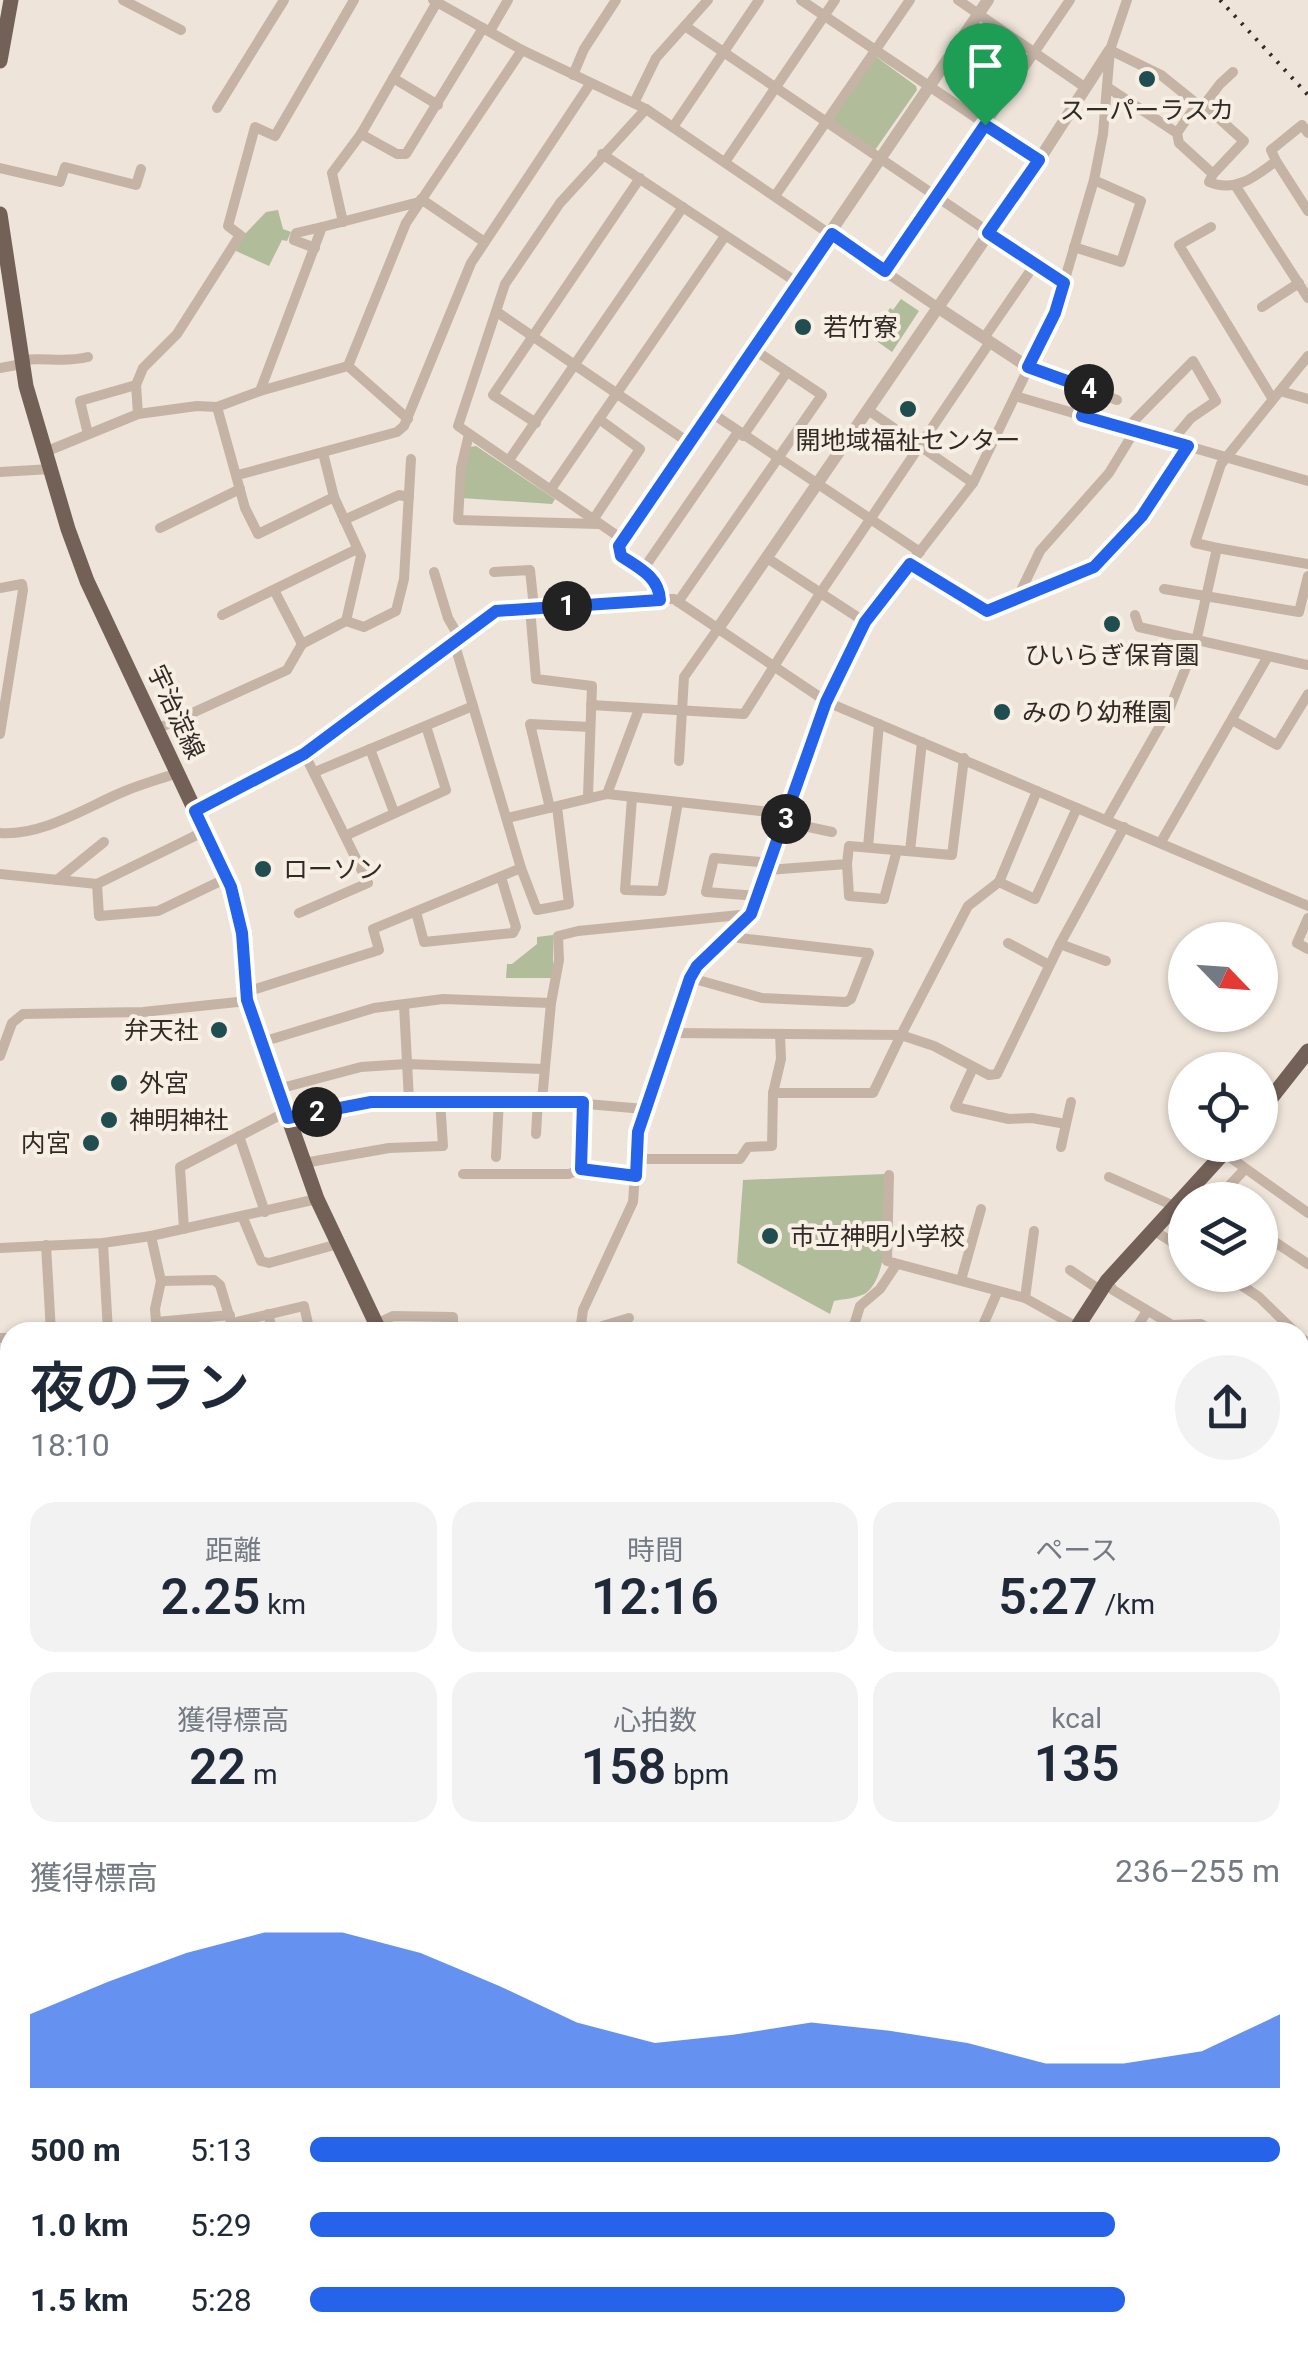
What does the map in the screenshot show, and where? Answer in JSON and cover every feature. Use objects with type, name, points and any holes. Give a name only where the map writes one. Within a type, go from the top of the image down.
[{"type":"main road","points":[[0,61],[12,0]]},
{"type":"main road","name":"宇治淀線","points":[[0,214],[22,362],[68,529],[87,580],[227,878],[238,912],[247,996],[262,1042],[317,1199],[375,1322]]},
{"type":"main road","points":[[1278,1089],[1308,1051]]},
{"type":"main road","points":[[1197,1182],[1216,1162]]},
{"type":"main road","points":[[1081,1322],[1104,1286],[1168,1213]]},
{"type":"street","points":[[123,0],[145,5],[181,30]]},
{"type":"street","points":[[217,108],[284,0]]},
{"type":"street","points":[[138,414],[136,384],[143,368],[184,324],[240,235],[228,226],[255,127],[275,136],[354,0]]},
{"type":"street","points":[[361,134],[398,154],[406,154],[508,0]]},
{"type":"street","points":[[573,75],[616,0]]},
{"type":"street","points":[[634,103],[656,58],[708,0]]},
{"type":"street","points":[[673,126],[759,0]]},
{"type":"street","points":[[802,0],[1039,160]]},
{"type":"street","points":[[725,162],[835,0]]},
{"type":"street","points":[[775,196],[910,0]]},
{"type":"street","points":[[958,0],[1086,88]]},
{"type":"street","points":[[660,600],[660,588],[621,556],[618,550],[622,540],[988,0]]},
{"type":"street","points":[[885,271],[1070,0]]},
{"type":"street","points":[[582,1322],[584,1310],[633,1202],[638,1132],[690,978],[697,966],[751,914],[826,702],[865,622],[973,483],[1055,313],[1094,180],[1104,134],[1110,50],[1126,0]]},
{"type":"street","points":[[343,222],[332,172],[361,134],[436,1],[453,5],[522,50],[646,108],[1028,367],[1117,400]]},
{"type":"street","points":[[685,26],[1064,283]]},
{"type":"street","points":[[348,366],[391,253],[420,201],[522,50]]},
{"type":"street","points":[[679,761],[684,677],[1039,160],[1110,50]]},
{"type":"street","points":[[1110,50],[1161,75],[1244,141],[1210,182],[1223,188],[1236,186],[1276,161]]},
{"type":"street","points":[[1176,133],[1232,72]]},
{"type":"street","points":[[393,78],[438,105]]},
{"type":"street","points":[[238,475],[397,432],[408,419],[458,288],[483,241],[590,84]]},
{"type":"street","points":[[1107,87],[1176,133],[1179,142],[1213,174]]},
{"type":"street","points":[[622,540],[458,426],[505,284],[560,203],[646,108]]},
{"type":"street","points":[[1308,133],[1302,126],[1271,150],[1308,211]]},
{"type":"street","points":[[602,154],[798,283]]},
{"type":"street","points":[[0,168],[60,182],[65,167],[136,184],[141,169]]},
{"type":"street","points":[[536,423],[493,394],[640,178]]},
{"type":"street","points":[[1074,247],[1121,262],[1140,201],[1094,180]]},
{"type":"street","points":[[1236,186],[1308,298]]},
{"type":"street","points":[[314,248],[294,240],[296,233],[420,201],[483,241]]},
{"type":"street","points":[[509,460],[683,208]]},
{"type":"street","points":[[260,391],[322,227]]},
{"type":"street","points":[[1212,227],[1179,245],[1276,394],[1308,400]]},
{"type":"street","points":[[550,490],[725,236]]},
{"type":"street","points":[[591,705],[744,714],[1035,264]]},
{"type":"street","points":[[1262,307],[1299,283]]},
{"type":"street","points":[[497,312],[688,442]]},
{"type":"street","points":[[678,602],[822,396],[753,348]]},
{"type":"street","points":[[0,368],[52,356],[67,362],[88,357]]},
{"type":"street","points":[[1308,357],[1221,464],[1195,543],[1308,564]]},
{"type":"street","points":[[1017,599],[1040,551],[1108,473],[1130,430],[1192,361],[1216,401],[1191,418],[1171,442]]},
{"type":"street","points":[[46,452],[138,414],[218,407],[348,366]]},
{"type":"street","points":[[348,366],[408,419]]},
{"type":"street","points":[[642,570],[787,372]]},
{"type":"street","points":[[88,434],[80,401],[136,384]]},
{"type":"street","points":[[1082,416],[1092,390]]},
{"type":"street","points":[[1014,396],[1308,481]]},
{"type":"street","points":[[218,407],[240,489],[258,534],[334,497]]},
{"type":"street","points":[[868,410],[973,483]]},
{"type":"street","points":[[710,412],[920,552]]},
{"type":"street","points":[[597,522],[640,448],[599,419]]},
{"type":"street","points":[[469,434],[460,468],[458,520],[597,522]]},
{"type":"street","points":[[910,564],[987,611],[1094,567],[1142,516],[1188,446]]},
{"type":"street","points":[[323,453],[334,497],[362,562],[346,621]]},
{"type":"street","points":[[156,730],[287,670],[302,644],[346,621],[364,627],[396,611],[404,579],[412,460]]},
{"type":"street","points":[[0,472],[51,469]]},
{"type":"street","points":[[160,528],[240,489]]},
{"type":"street","points":[[344,520],[398,494],[409,497]]},
{"type":"street","points":[[1107,819],[1169,710],[1196,642],[1217,548]]},
{"type":"street","points":[[222,615],[357,549]]},
{"type":"street","points":[[767,558],[865,622]]},
{"type":"street","points":[[494,572],[530,570],[536,680],[592,686],[588,796]]},
{"type":"street","points":[[434,572],[457,639],[521,868],[537,910],[569,904],[554,807],[530,724],[590,727]]},
{"type":"street","points":[[1164,590],[1299,612],[1308,576]]},
{"type":"street","points":[[0,588],[22,584],[23,590],[0,734]]},
{"type":"street","points":[[274,590],[302,644]]},
{"type":"street","points":[[195,811],[304,754],[496,611],[660,600],[678,602],[826,702],[1308,906]]},
{"type":"street","points":[[1135,615],[1139,627],[1308,665]]},
{"type":"street","points":[[1161,842],[1267,658]]},
{"type":"street","points":[[1232,720],[1277,745],[1308,694]]},
{"type":"street","points":[[316,772],[474,706]]},
{"type":"street","points":[[607,794],[639,709]]},
{"type":"street","points":[[868,847],[880,724]]},
{"type":"street","points":[[348,836],[446,790],[426,726]]},
{"type":"street","points":[[922,742],[903,850],[884,899],[849,896],[849,846],[903,850],[952,855],[964,758]]},
{"type":"street","points":[[370,749],[394,812]]},
{"type":"street","points":[[299,912],[368,883],[304,754]]},
{"type":"street","points":[[0,832],[17,834],[38,828],[130,789],[177,774]]},
{"type":"street","points":[[774,1093],[874,1093],[968,906],[999,882],[1038,791]]},
{"type":"street","points":[[508,818],[607,794],[786,818],[832,832]]},
{"type":"street","points":[[632,798],[625,890],[662,892],[678,802]]},
{"type":"street","points":[[999,882],[1035,898],[1077,808]]},
{"type":"street","points":[[670,1033],[901,1035],[934,1046],[990,1075],[997,1074],[1060,944],[1124,826]]},
{"type":"street","points":[[0,874],[97,884],[205,831]]},
{"type":"street","points":[[57,880],[104,842]]},
{"type":"street","points":[[758,896],[706,892],[714,858],[769,867],[848,864]]},
{"type":"street","points":[[0,1056],[12,1022],[23,1014],[143,1012],[247,996],[380,950],[372,929],[521,868]]},
{"type":"street","points":[[416,912],[424,942],[513,932],[516,926],[500,876]]},
{"type":"street","points":[[97,884],[99,916],[131,915],[158,912],[227,878]]},
{"type":"street","points":[[536,1134],[559,960],[558,936],[751,914]]},
{"type":"street","points":[[1308,918],[1297,944],[1308,948]]},
{"type":"street","points":[[690,978],[762,998],[846,1002],[851,999],[870,952],[739,938],[732,932]]},
{"type":"street","points":[[1008,943],[1050,965]]},
{"type":"street","points":[[1060,944],[1106,961]]},
{"type":"street","points":[[262,1042],[374,1008],[443,999],[551,1003]]},
{"type":"street","points":[[404,1006],[409,1100]]},
{"type":"street","points":[[638,1159],[740,1159],[748,1147],[772,1146],[780,1034]]},
{"type":"street","points":[[278,1089],[361,1067],[406,1064],[544,1069]]},
{"type":"street","points":[[973,1068],[956,1106],[1009,1118],[1066,1124]]},
{"type":"street","points":[[184,1229],[180,1167],[287,1115],[409,1100],[540,1100],[644,1109]]},
{"type":"street","points":[[304,1163],[389,1148],[443,1146],[440,1100]]},
{"type":"street","points":[[496,1157],[499,1100]]},
{"type":"street","points":[[581,1169],[583,1102]]},
{"type":"street","points":[[1061,1148],[1071,1102]]},
{"type":"street","points":[[239,1136],[265,1212]]},
{"type":"street","points":[[1238,1162],[1308,1212]]},
{"type":"street","points":[[463,1174],[569,1174],[581,1169],[636,1176]]},
{"type":"street","points":[[1233,1182],[1244,1170]]},
{"type":"street","points":[[889,1174],[888,1262],[1025,1298],[1063,1322]]},
{"type":"street","points":[[1109,1177],[1168,1203]]},
{"type":"street","points":[[0,1248],[103,1243],[151,1236],[317,1199]]},
{"type":"street","points":[[961,1280],[982,1209]]},
{"type":"street","points":[[243,1218],[261,1261],[269,1263],[338,1244]]},
{"type":"street","points":[[1153,1230],[1168,1239]]},
{"type":"street","points":[[1025,1298],[1034,1231]]},
{"type":"street","points":[[151,1236],[160,1281],[157,1322]]},
{"type":"street","points":[[103,1243],[107,1322]]},
{"type":"street","points":[[1278,1244],[1308,1264]]},
{"type":"street","points":[[46,1245],[50,1322]]},
{"type":"street","points":[[855,1322],[860,1306],[880,1289],[896,1265]]},
{"type":"street","points":[[1070,1270],[1113,1290],[1165,1322]]},
{"type":"street","points":[[160,1281],[214,1280],[220,1285],[232,1322]]},
{"type":"street","points":[[1252,1292],[1283,1322]]},
{"type":"street","points":[[984,1322],[997,1293]]},
{"type":"street","points":[[236,1322],[304,1306],[308,1322]]},
{"type":"street","points":[[1140,1322],[1147,1311]]},
{"type":"street","points":[[268,1314],[270,1322]]},
{"type":"street","points":[[386,1322],[393,1316],[453,1316],[453,1322]]},
{"type":"street","points":[[183,1322],[200,1318],[226,1322]]},
{"type":"street","points":[[200,1318],[200,1322]]},
{"type":"street","points":[[616,1322],[630,1318]]},
{"type":"green space","points":[[875,56],[917,90],[875,150],[831,123]]},
{"type":"green space","points":[[278,210],[283,229],[291,232],[287,241],[282,240],[269,266],[236,251],[242,232],[246,233],[266,212]]},
{"type":"green space","points":[[901,299],[919,311],[892,352],[871,337],[890,308],[893,310]]},
{"type":"green space","points":[[476,446],[555,499],[552,504],[461,498],[463,469],[470,447]]},
{"type":"green space","points":[[553,935],[553,978],[506,978],[507,964],[537,944],[537,937]]},
{"type":"green space","points":[[885,1174],[883,1254],[880,1270],[866,1293],[834,1301],[830,1314],[737,1263],[743,1180]]},
{"type":"railway","points":[[1220,0],[1308,95]]},
{"type":"place","name":"スーパーラスカ","points":[[1147,79]]},
{"type":"place","name":"若竹寮","points":[[803,327]]},
{"type":"place","name":"開地域福祉センター","points":[[908,409]]},
{"type":"place","name":"ひいらぎ保育園","points":[[1112,624]]},
{"type":"place","name":"みのり幼稚園","points":[[1002,712]]},
{"type":"place","name":"ローソン","points":[[263,869]]},
{"type":"place","name":"弁天社","points":[[219,1030]]},
{"type":"place","name":"外宮","points":[[119,1083]]},
{"type":"place","name":"神明神社","points":[[109,1120]]},
{"type":"place","name":"内宮","points":[[91,1143]]},
{"type":"place","name":"市立神明小学校","points":[[770,1236]]},
{"type":"route","points":[[985,125],[1039,160],[988,233],[1064,283],[1055,313],[1028,367],[1092,390],[1082,416],[1188,446],[1142,516],[1094,567],[987,611],[910,564],[865,622],[826,702],[751,914],[697,966],[690,978],[638,1132],[636,1176],[581,1169],[583,1102],[371,1102],[288,1118],[247,1000],[242,933],[231,887],[195,811],[304,754],[496,611],[660,600],[660,588],[654,580],[621,556],[619,546],[688,442],[832,234],[885,271],[985,125]]}]
